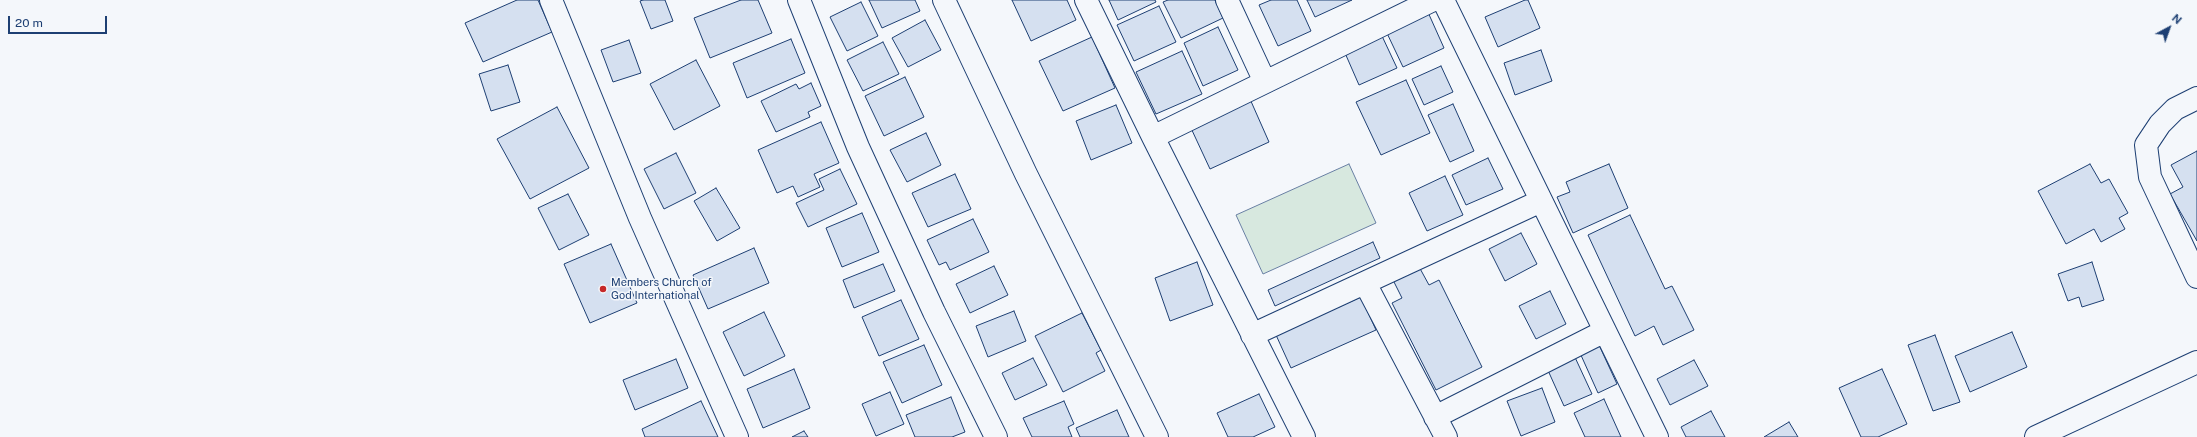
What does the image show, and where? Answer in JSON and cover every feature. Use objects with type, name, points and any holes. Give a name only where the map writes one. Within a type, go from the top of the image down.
[{"type":"street","points":[[551,0],[640,218],[737,437]]},
{"type":"street","points":[[799,0],[858,147],[934,312],[996,437]]},
{"type":"street","points":[[944,0],[1026,174],[1157,437]]},
{"type":"street","points":[[1086,0],[1252,336],[1304,437]]},
{"type":"street","points":[[1227,0],[1266,82]]},
{"type":"street","points":[[1153,137],[1434,0]]},
{"type":"street","points":[[1443,0],[1657,437]]},
{"type":"street","points":[[2197,98],[2174,109],[2160,124],[2146,145],[2150,177],[2197,278]]},
{"type":"street","points":[[1252,336],[1365,282],[1542,201]]},
{"type":"street","points":[[1365,282],[1446,437]]},
{"type":"street","points":[[1436,417],[1605,331]]},
{"type":"street","points":[[2036,437],[2197,362]]},
{"type":"shaded area","points":[[1349,164],[1376,223],[1263,274],[1236,215]]},
{"type":"building","points":[[517,0],[538,0],[552,32],[483,62],[465,23]]},
{"type":"building","points":[[665,0],[673,21],[651,29],[640,1]]},
{"type":"building","points":[[741,0],[758,0],[772,33],[710,58],[694,18]]},
{"type":"building","points":[[869,0],[915,0],[920,11],[882,28]]},
{"type":"building","points":[[1012,0],[1067,0],[1076,20],[1031,41]]},
{"type":"building","points":[[1109,0],[1155,0],[1156,2],[1118,20]]},
{"type":"building","points":[[1168,0],[1215,0],[1223,18],[1181,38],[1163,2]]},
{"type":"building","points":[[1271,0],[1297,0],[1311,31],[1278,46],[1259,5]]},
{"type":"building","points":[[1307,0],[1352,0],[1315,17]]},
{"type":"building","points":[[1528,0],[1540,28],[1498,47],[1485,17]]},
{"type":"building","points":[[861,2],[878,36],[847,51],[830,17]]},
{"type":"building","points":[[1159,6],[1176,42],[1134,61],[1117,25]]},
{"type":"building","points":[[1427,10],[1444,48],[1403,67],[1385,29]]},
{"type":"building","points":[[925,20],[941,50],[908,67],[892,38]]},
{"type":"building","points":[[1218,27],[1238,70],[1203,86],[1184,43]]},
{"type":"building","points":[[1382,36],[1397,68],[1359,85],[1345,53]]},
{"type":"building","points":[[1092,37],[1115,88],[1063,111],[1039,61]]},
{"type":"building","points":[[791,39],[805,73],[747,98],[733,63]]},
{"type":"building","points":[[629,40],[641,73],[613,82],[601,50]]},
{"type":"building","points":[[883,42],[899,74],[863,91],[847,60]]},
{"type":"building","points":[[1541,50],[1552,81],[1515,95],[1504,63]]},
{"type":"building","points":[[1182,51],[1202,94],[1156,114],[1136,72]]},
{"type":"building","points":[[696,60],[720,106],[674,130],[650,84]]},
{"type":"building","points":[[508,65],[520,102],[491,111],[479,74]]},
{"type":"building","points":[[1441,66],[1453,92],[1424,105],[1412,79]]},
{"type":"building","points":[[905,77],[924,117],[884,136],[865,96]]},
{"type":"building","points":[[1406,80],[1430,133],[1381,155],[1356,102]]},
{"type":"building","points":[[811,83],[821,106],[808,112],[810,117],[776,132],[761,101],[796,84],[799,89]]},
{"type":"building","points":[[1250,99],[1269,142],[1210,169],[1190,126]]},
{"type":"building","points":[[1453,104],[1474,151],[1450,162],[1428,115]]},
{"type":"building","points":[[1116,105],[1132,143],[1091,160],[1076,121]]},
{"type":"building","points":[[557,107],[589,168],[530,199],[497,139]]},
{"type":"building","points":[[821,122],[839,163],[814,174],[820,187],[798,197],[793,186],[777,193],[758,150]]},
{"type":"building","points":[[926,133],[941,165],[907,182],[890,150]]},
{"type":"building","points":[[2197,151],[2197,241],[2170,194],[2183,187],[2171,165]]},
{"type":"building","points":[[676,153],[696,193],[664,209],[644,169]]},
{"type":"building","points":[[1488,158],[1503,189],[1466,205],[1452,175]]},
{"type":"building","points":[[1609,164],[1628,208],[1573,233],[1557,197],[1570,192],[1566,182]]},
{"type":"building","points":[[2090,164],[2101,183],[2109,179],[2128,213],[2119,218],[2125,229],[2101,242],[2094,229],[2066,244],[2038,191]]},
{"type":"building","points":[[840,169],[857,204],[808,227],[796,203],[824,190],[819,179]]},
{"type":"building","points":[[955,174],[971,209],[928,227],[912,193]]},
{"type":"building","points":[[1445,176],[1463,215],[1427,231],[1409,193]]},
{"type":"building","points":[[716,188],[740,228],[717,241],[694,201]]},
{"type":"building","points":[[568,194],[589,235],[559,250],[538,208]]},
{"type":"building","points":[[862,213],[879,252],[842,267],[826,228]]},
{"type":"building","points":[[1630,215],[1665,289],[1672,286],[1694,330],[1663,345],[1654,326],[1635,336],[1588,235]]},
{"type":"building","points":[[973,219],[989,252],[950,270],[946,262],[939,265],[927,240]]},
{"type":"building","points":[[1521,233],[1537,264],[1505,281],[1489,249]]},
{"type":"building","points":[[1373,242],[1380,258],[1275,306],[1268,290]]},
{"type":"building","name":"Members Church of God International","points":[[611,244],[637,303],[590,323],[564,264]]},
{"type":"building","points":[[754,248],[769,283],[708,309],[693,275]]},
{"type":"building","points":[[1197,262],[1213,305],[1170,321],[1155,278]]},
{"type":"building","points":[[2092,262],[2104,300],[2082,307],[2079,297],[2068,301],[2058,274]]},
{"type":"building","points":[[1417,263],[1429,285],[1439,280],[1482,367],[1436,390],[1392,303],[1402,298],[1391,276]]},
{"type":"building","points":[[883,264],[895,291],[854,308],[843,280]]},
{"type":"building","points":[[994,266],[1008,295],[970,313],[956,284]]},
{"type":"building","points":[[1550,291],[1566,324],[1536,339],[1519,306]]},
{"type":"building","points":[[1361,297],[1376,330],[1291,368],[1276,335]]},
{"type":"building","points":[[901,300],[919,339],[879,356],[862,317]]},
{"type":"building","points":[[1014,311],[1026,341],[988,357],[976,326]]},
{"type":"building","points":[[764,312],[785,356],[744,376],[723,332]]},
{"type":"building","points":[[1082,313],[1101,350],[1096,353],[1105,371],[1063,392],[1035,336]]},
{"type":"building","points":[[2012,332],[2027,367],[1970,392],[1955,356]]},
{"type":"building","points":[[1935,335],[1960,402],[1933,411],[1908,345]]},
{"type":"building","points":[[924,345],[942,385],[902,403],[883,362]]},
{"type":"building","points":[[1599,345],[1617,384],[1598,393],[1580,353]]},
{"type":"building","points":[[1573,353],[1592,394],[1564,406],[1546,366]]},
{"type":"building","points":[[1033,358],[1047,385],[1015,400],[1002,373]]},
{"type":"building","points":[[676,359],[688,388],[635,410],[623,380]]},
{"type":"building","points":[[1694,360],[1708,386],[1670,405],[1657,379]]},
{"type":"building","points":[[794,369],[810,408],[763,428],[747,389]]},
{"type":"building","points":[[1882,369],[1907,424],[1878,437],[1861,437],[1839,388]]},
{"type":"building","points":[[1542,388],[1555,422],[1521,436],[1507,401]]},
{"type":"building","points":[[890,392],[904,424],[876,436],[862,404]]},
{"type":"building","points":[[1259,394],[1275,427],[1253,437],[1228,437],[1217,413]]},
{"type":"building","points":[[951,397],[965,432],[952,437],[915,437],[906,415]]},
{"type":"building","points":[[1604,399],[1621,437],[1585,437],[1574,413]]},
{"type":"building","points":[[701,401],[718,437],[645,437],[642,429]]},
{"type":"building","points":[[1064,401],[1074,424],[1068,427],[1072,437],[1032,437],[1023,418]]},
{"type":"building","points":[[1117,410],[1129,437],[1080,437],[1076,428]]},
{"type":"building","points":[[1711,411],[1725,437],[1686,437],[1681,427]]},
{"type":"building","points":[[1789,422],[1798,437],[1764,437]]},
{"type":"building","points":[[804,431],[808,437],[792,437]]},
{"type":"place","name":"Members Church of God International","points":[[603,289]]}]
